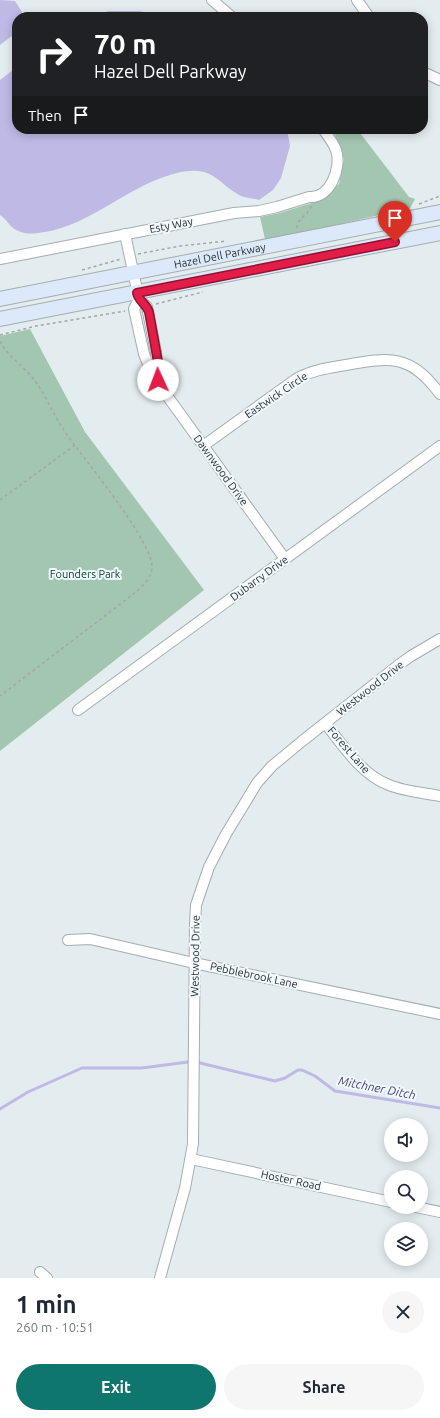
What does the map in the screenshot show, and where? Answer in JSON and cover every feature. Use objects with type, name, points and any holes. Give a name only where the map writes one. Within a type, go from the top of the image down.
[{"type":"main road","name":"Hazel Dell Parkway","points":[[0,299],[440,212]]},
{"type":"main road","name":"Hazel Dell Parkway","points":[[0,319],[138,296],[440,233]]},
{"type":"street","points":[[212,0],[226,12]]},
{"type":"street","points":[[357,0],[366,12]]},
{"type":"street","points":[[428,74],[440,80]]},
{"type":"street","name":"Esty Way","points":[[0,259],[234,213],[259,211],[309,197],[315,198],[323,194],[330,187],[334,179],[337,165],[338,157],[336,150],[326,134]]},
{"type":"street","name":"Dawnwood Drive","points":[[125,234],[138,296],[147,307],[156,352],[158,380],[168,397],[285,559]]},
{"type":"street","name":"Eastwick Circle","points":[[203,446],[296,379],[313,371],[378,359],[396,360],[412,366],[419,371],[431,382],[440,394]]},
{"type":"street","name":"Dubarry Drive","points":[[78,710],[440,446]]},
{"type":"street","name":"Westwood Drive","points":[[160,1278],[185,1188],[193,1144],[194,924],[196,905],[209,867],[242,805],[264,774],[301,742],[326,724],[411,656],[440,639]]},
{"type":"street","name":"Forest Lane","points":[[326,724],[357,761],[375,778],[390,786],[440,796]]},
{"type":"street","name":"Pebblebrook Lane","points":[[68,940],[90,939],[194,964],[440,1014]]},
{"type":"street","name":"Hoster Road","points":[[191,1158],[384,1200]]},
{"type":"street","points":[[428,1210],[440,1212]]},
{"type":"path","points":[[297,230],[298,222],[310,210],[311,206],[309,197]]},
{"type":"path","points":[[0,335],[36,326],[126,311]]},
{"type":"path","points":[[0,340],[6,350],[36,382],[60,424],[119,505],[146,546],[151,559],[151,572],[145,584],[0,696]]},
{"type":"path","points":[[0,500],[75,445]]},
{"type":"green space","points":[[335,134],[361,134],[409,197],[415,199],[410,208],[327,227],[265,239],[260,217],[280,213],[315,202],[329,193],[339,184],[344,159]]},
{"type":"green space","name":"Founders Park","points":[[30,329],[85,432],[204,590],[0,751],[0,336]]},
{"type":"shaded area","points":[[0,0],[15,1],[22,12],[12,12],[12,36],[0,45]]},
{"type":"shaded area","points":[[140,11],[143,12],[106,12]]},
{"type":"shaded area","points":[[12,71],[12,134],[288,134],[290,146],[281,178],[273,190],[259,200],[241,196],[212,175],[206,173],[190,171],[175,173],[146,184],[75,223],[33,234],[17,231],[0,215],[0,80]]},
{"type":"waterway","name":"Mitchner Ditch","points":[[0,1109],[28,1092],[82,1068],[142,1068],[188,1062]]},
{"type":"waterway","name":"Mitchner Ditch","points":[[200,1063],[275,1081],[285,1078],[298,1070],[302,1070],[315,1076],[335,1091],[440,1108]]},
{"type":"route","points":[[158,380],[158,362],[149,312],[147,307],[139,299],[137,293],[395,242]]}]
